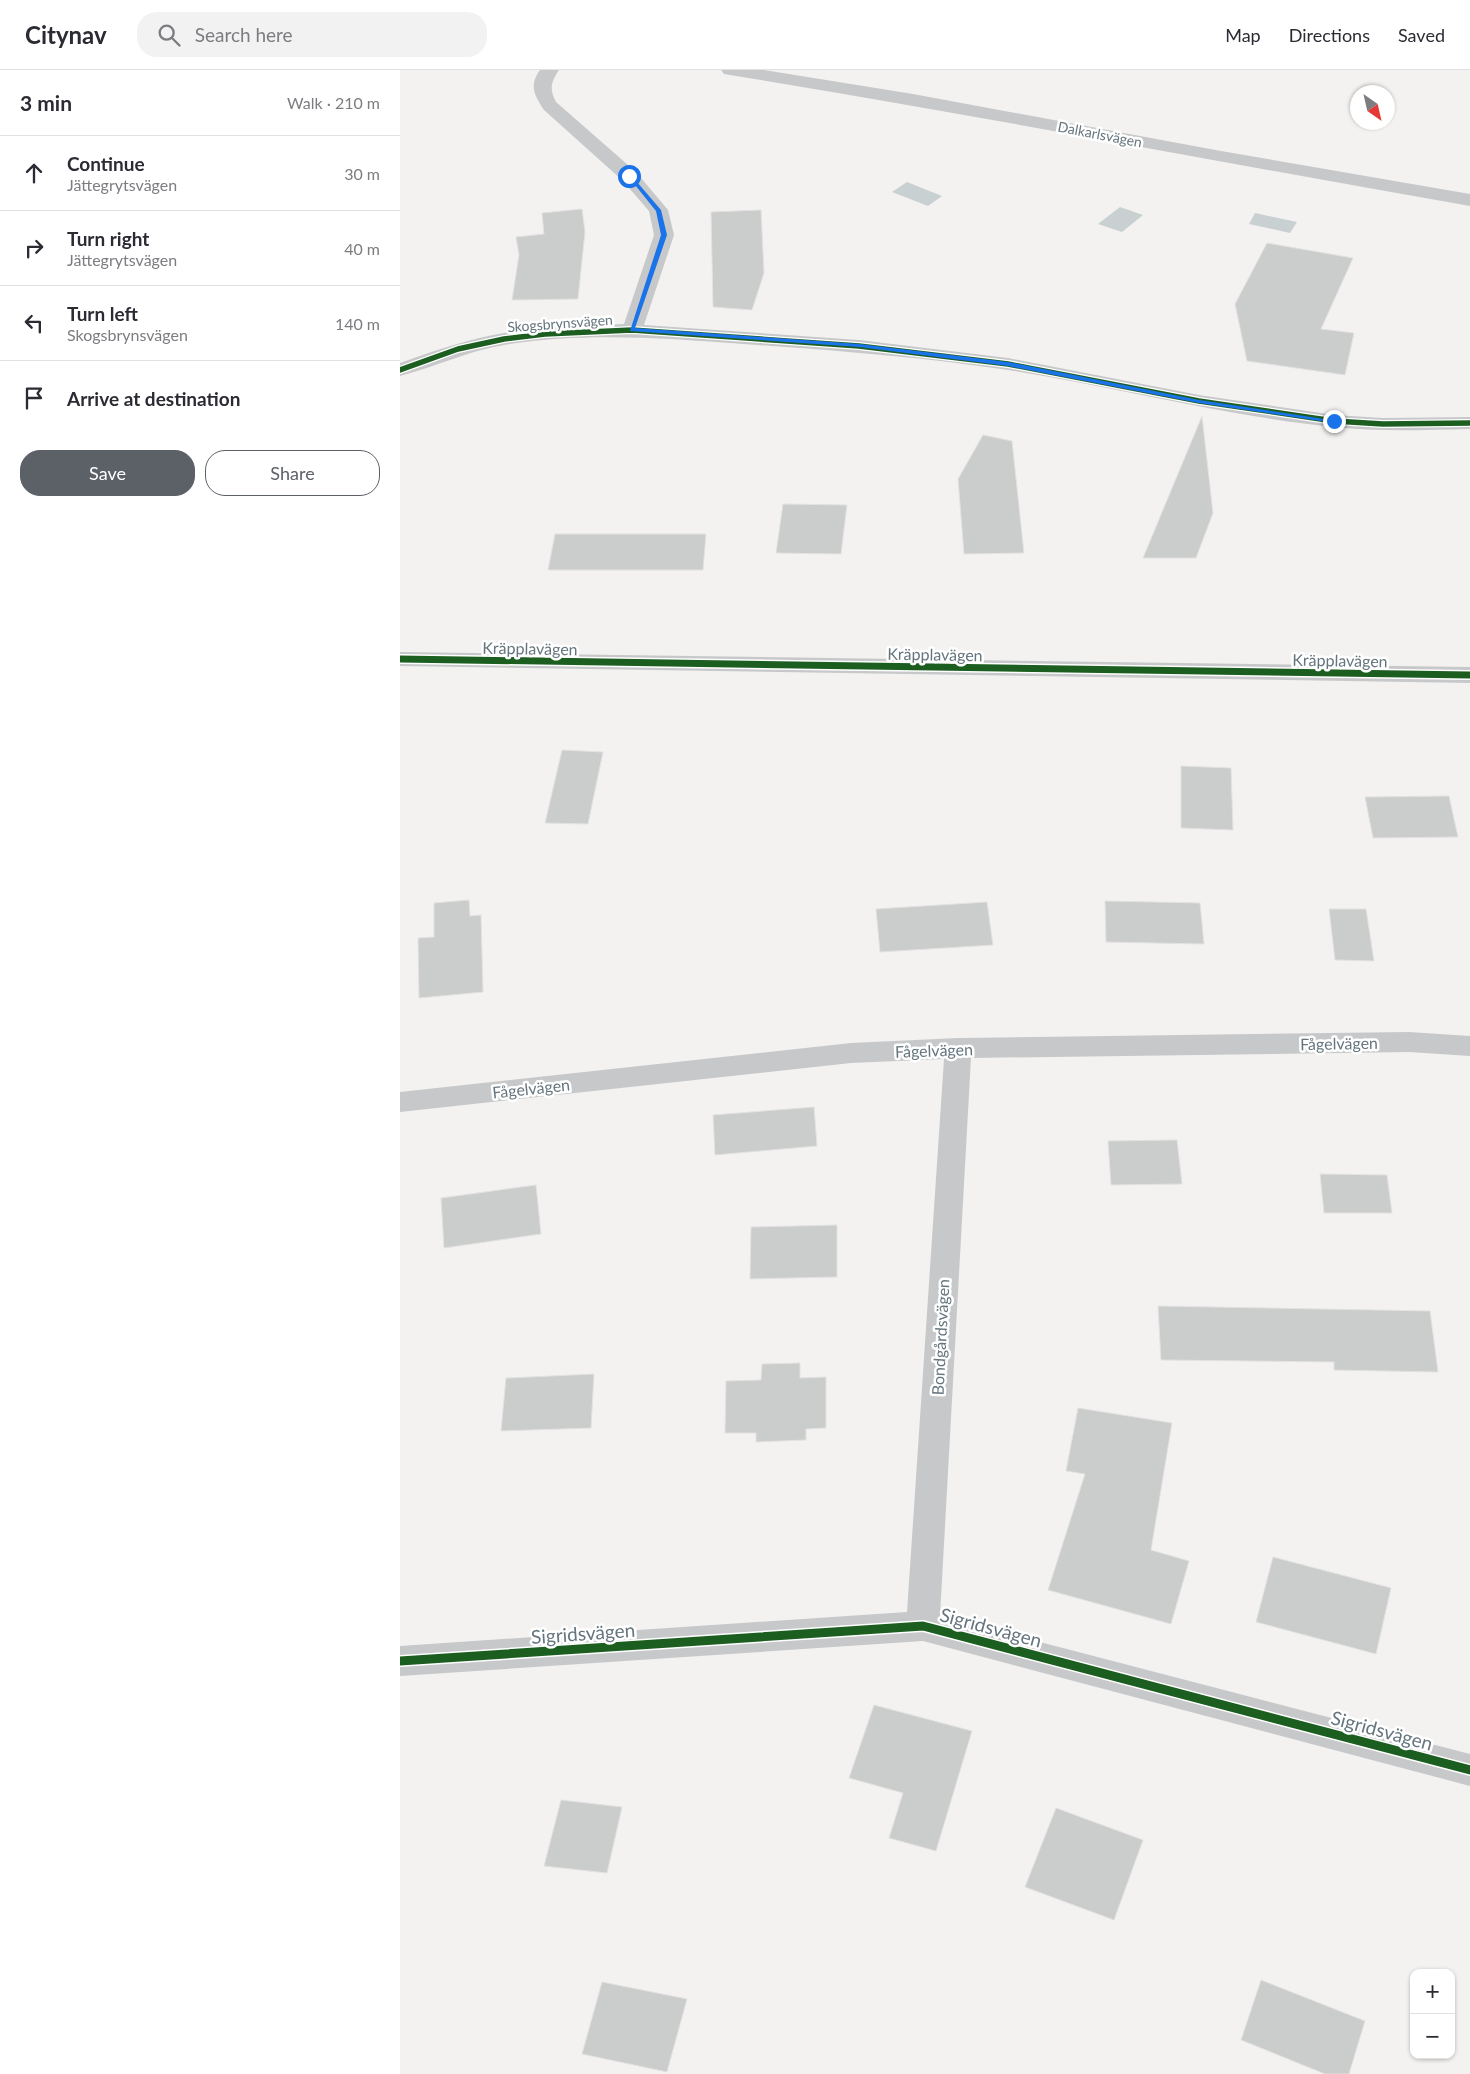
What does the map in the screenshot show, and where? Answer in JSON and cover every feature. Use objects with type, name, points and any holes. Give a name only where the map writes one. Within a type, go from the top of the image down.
[{"type":"street","points":[[550,70],[545,75],[541,85],[541,95],[550,106],[629,176],[658,210],[664,235],[632,330]]},
{"type":"street","name":"Dalkarlsvägen","points":[[730,70],[913,98],[1221,157],[1470,200]]},
{"type":"street","name":"Skogsbrynsvägen","points":[[400,370],[458,349],[504,339],[545,334],[632,330],[859,346],[1008,364],[1199,402],[1334,421],[1382,424],[1470,423]]},
{"type":"street","name":"Kräpplavägen","points":[[400,660],[1470,675]]},
{"type":"street","name":"Fågelvägen","points":[[400,1102],[851,1053],[958,1048],[1408,1042],[1470,1046]]},
{"type":"street","name":"Bondgårdsvägen","points":[[923,1626],[958,1048]]},
{"type":"street","name":"Sigridsvägen","points":[[400,1662],[923,1626],[1470,1770]]},
{"type":"shaded area","points":[[907,182],[942,196],[928,206],[892,192]]},
{"type":"shaded area","points":[[1120,207],[1143,215],[1122,232],[1098,224]]},
{"type":"shaded area","points":[[1255,213],[1297,222],[1290,233],[1249,224]]},
{"type":"building","points":[[582,209],[585,232],[578,299],[512,300],[519,255],[516,237],[544,234],[542,213]]},
{"type":"building","points":[[761,210],[764,273],[752,310],[713,307],[711,212]]},
{"type":"building","points":[[1267,243],[1353,258],[1321,329],[1354,333],[1345,375],[1247,361],[1235,304]]},
{"type":"building","points":[[1202,416],[1213,513],[1196,558],[1143,558]]},
{"type":"building","points":[[983,435],[1012,441],[1024,553],[964,554],[958,479]]},
{"type":"building","points":[[783,504],[847,505],[841,554],[776,553]]},
{"type":"building","points":[[555,534],[706,534],[703,570],[548,570]]},
{"type":"building","points":[[562,750],[603,752],[588,824],[545,823]]},
{"type":"building","points":[[1181,766],[1231,768],[1233,830],[1181,828]]},
{"type":"building","points":[[1449,796],[1458,837],[1373,838],[1365,797]]},
{"type":"building","points":[[469,900],[470,916],[481,915],[483,992],[419,998],[418,938],[434,937],[434,903]]},
{"type":"building","points":[[1105,901],[1200,903],[1204,944],[1106,942]]},
{"type":"building","points":[[987,902],[993,945],[880,952],[876,909]]},
{"type":"building","points":[[1329,909],[1366,909],[1374,961],[1335,960]]},
{"type":"building","points":[[814,1107],[817,1146],[715,1155],[713,1115]]},
{"type":"building","points":[[1177,1140],[1182,1184],[1111,1185],[1108,1141]]},
{"type":"building","points":[[1320,1174],[1387,1175],[1392,1213],[1324,1213]]},
{"type":"building","points":[[536,1185],[541,1234],[444,1248],[441,1198]]},
{"type":"building","points":[[837,1225],[837,1277],[750,1279],[751,1227]]},
{"type":"building","points":[[1158,1306],[1430,1311],[1438,1372],[1334,1370],[1334,1362],[1161,1360]]},
{"type":"building","points":[[800,1363],[800,1378],[826,1377],[826,1428],[806,1429],[806,1440],[756,1442],[756,1433],[725,1433],[726,1381],[761,1380],[762,1364]]},
{"type":"building","points":[[594,1374],[591,1428],[501,1431],[506,1378]]},
{"type":"building","points":[[1078,1408],[1172,1423],[1151,1550],[1189,1561],[1171,1624],[1048,1590],[1085,1474],[1066,1471]]},
{"type":"building","points":[[1273,1557],[1391,1588],[1376,1654],[1256,1622]]},
{"type":"building","points":[[874,1705],[972,1731],[936,1851],[889,1838],[903,1793],[849,1778]]},
{"type":"building","points":[[561,1800],[622,1807],[607,1873],[544,1866]]},
{"type":"building","points":[[1056,1808],[1143,1840],[1114,1920],[1025,1887]]},
{"type":"building","points":[[1261,1980],[1365,2021],[1349,2074],[1325,2074],[1241,2040]]},
{"type":"building","points":[[602,1982],[687,1999],[667,2072],[582,2054]]},
{"type":"cycle path","points":[[400,370],[458,349],[504,339],[545,334],[632,330],[859,346],[1008,364],[1199,401],[1334,421],[1383,424],[1470,423]]},
{"type":"cycle path","points":[[400,659],[1470,675]]},
{"type":"cycle path","points":[[400,1661],[923,1626],[1470,1770]]},
{"type":"route","points":[[629,176],[658,210],[664,235],[632,330],[859,346],[1008,364],[1199,402],[1334,421]]}]
